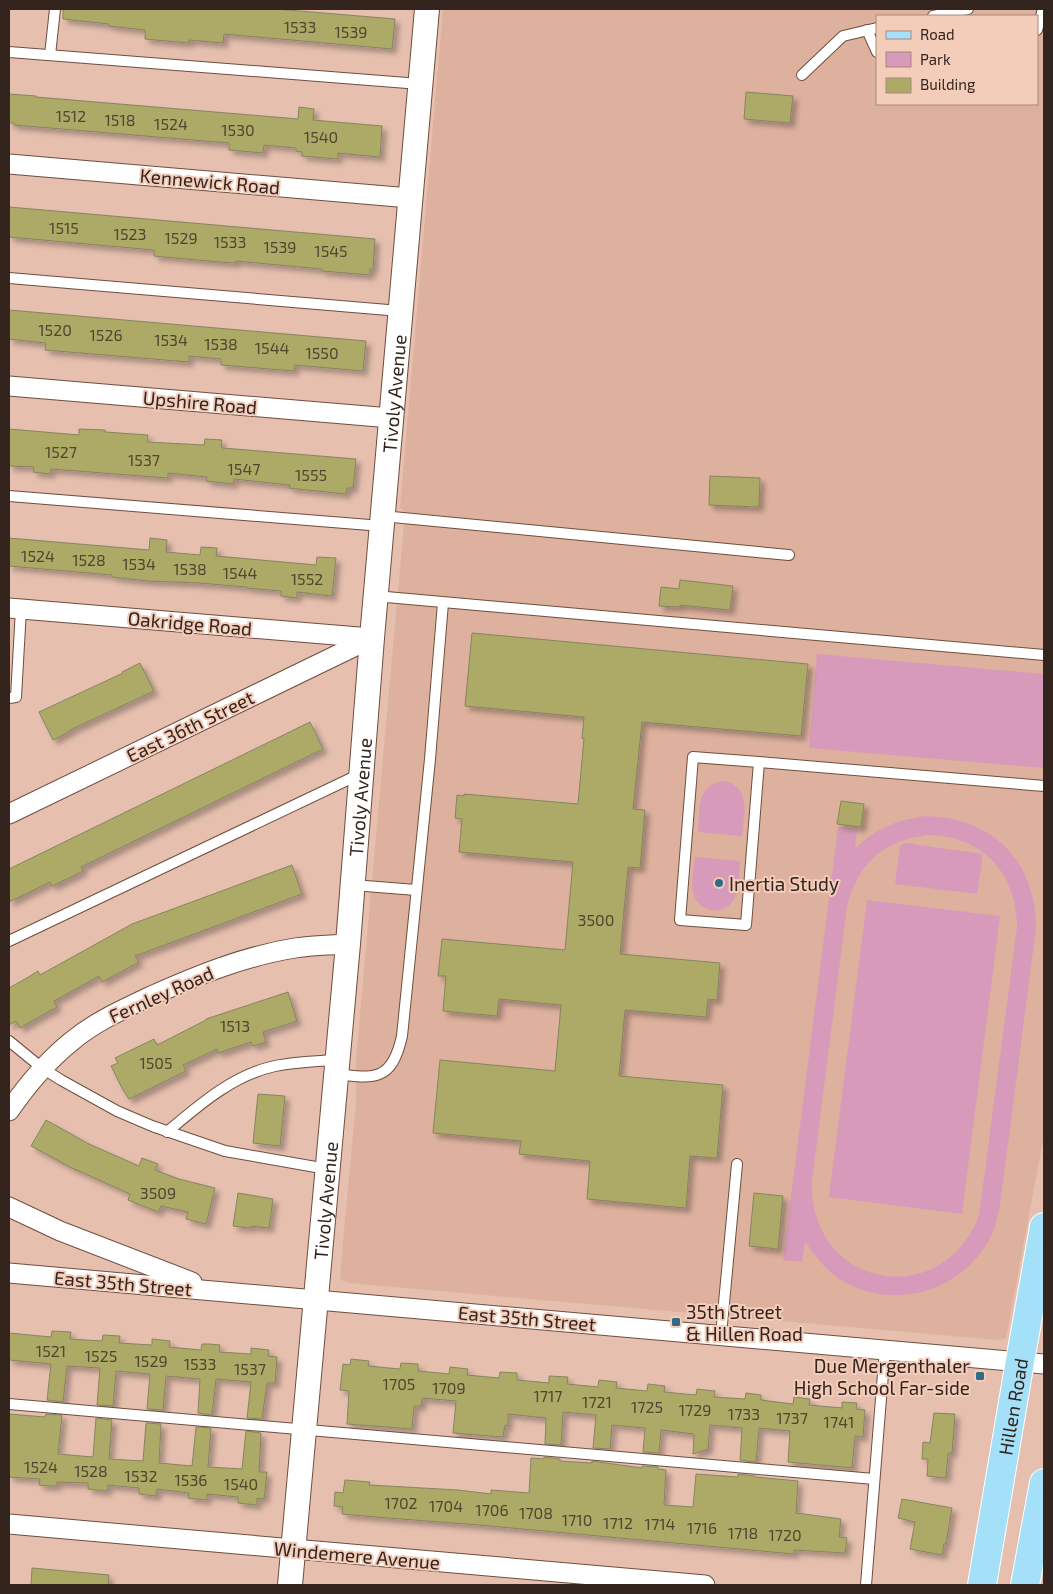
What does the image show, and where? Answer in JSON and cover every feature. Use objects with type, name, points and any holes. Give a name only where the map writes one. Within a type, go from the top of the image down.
[{"type":"main road","name":"Hillen Road","points":[[982,1585],[1032,1363],[1044,1227]]},
{"type":"main road","points":[[1025,1585],[1044,1483]]},
{"type":"street","name":"Tivoly Avenue","points":[[290,1585],[348,944],[372,638],[427,9]]},
{"type":"street","name":"Kennewick Road","points":[[9,164],[410,198]]},
{"type":"street","name":"Upshire Road","points":[[9,386],[391,418]]},
{"type":"street","name":"Oakridge Road","points":[[15,609],[372,638]]},
{"type":"street","name":"East 36th Street","points":[[9,814],[372,638]]},
{"type":"street","name":"Fernley Road","points":[[9,1111],[26,1086],[42,1068],[73,1040],[100,1022],[132,1005],[215,969],[254,956],[297,948],[348,944]]},
{"type":"street","points":[[9,1207],[60,1231],[214,1291]]},
{"type":"street","name":"East 35th Street","points":[[9,1273],[1032,1363]]},
{"type":"street","name":"Windemere Avenue","points":[[9,1524],[705,1585]]},
{"type":"lane","points":[[50,56],[55,9]]},
{"type":"lane","points":[[938,15],[968,9]]},
{"type":"lane","points":[[1038,26],[1043,9]]},
{"type":"lane","points":[[802,75],[843,36],[872,29],[876,47]]},
{"type":"lane","points":[[9,52],[420,84]]},
{"type":"lane","points":[[9,278],[400,311]]},
{"type":"lane","points":[[9,496],[382,521],[789,555]]},
{"type":"lane","points":[[376,596],[1044,655]]},
{"type":"lane","points":[[167,1132],[199,1105],[232,1084],[274,1066],[295,1063],[336,1067],[364,1078],[377,1075],[387,1069],[394,1061],[402,1036],[443,603]]},
{"type":"lane","points":[[9,698],[16,697],[15,609]]},
{"type":"lane","points":[[759,762],[746,925],[680,920],[693,757],[759,762],[1044,786]]},
{"type":"lane","points":[[9,941],[362,773]]},
{"type":"lane","points":[[353,885],[416,890]]},
{"type":"lane","points":[[9,1041],[42,1068],[117,1111],[167,1132],[225,1151],[327,1169]]},
{"type":"lane","points":[[721,1335],[737,1164]]},
{"type":"lane","points":[[866,1585],[885,1349]]},
{"type":"lane","points":[[9,1404],[874,1479]]},
{"type":"shaded area","points":[[443,9],[1044,9],[1044,1135],[1006,1338],[998,1340],[349,1283],[341,1280],[356,1102],[356,1059],[405,513],[400,508]]},
{"type":"green space","points":[[817,654],[1044,674],[1044,768],[809,748]]},
{"type":"green space","points":[[724,781],[733,784],[743,796],[745,811],[742,836],[698,832],[701,799],[704,793],[708,787]]},
{"type":"green space","points":[[926,816],[950,819],[971,825],[990,835],[1006,848],[1019,864],[1028,883],[1034,904],[1036,928],[1000,1205],[994,1230],[982,1251],[968,1267],[952,1279],[934,1288],[896,1295],[856,1288],[838,1278],[828,1270],[805,1241],[802,1262],[783,1260],[838,827],[857,830],[855,849],[870,836],[888,826],[897,822]],"holes":[[[928,835],[948,837],[965,842],[980,850],[993,861],[1003,874],[1011,890],[1017,927],[979,1216],[960,1247],[936,1267],[908,1276],[879,1275],[853,1264],[831,1245],[816,1217],[812,1181],[847,906],[858,877],[875,856],[886,848],[898,842]]]},
{"type":"green space","points":[[905,843],[983,854],[977,894],[895,884],[900,846]]},
{"type":"green space","points":[[695,857],[740,861],[736,895],[725,908],[719,910],[707,909],[697,902],[692,882]]},
{"type":"green space","points":[[867,900],[1000,916],[962,1214],[829,1197]]},
{"type":"building","points":[[63,9],[276,9],[395,19],[392,49],[224,34],[223,43],[189,40],[189,43],[145,39],[145,30],[63,19]]},
{"type":"building","points":[[746,92],[793,96],[790,123],[744,119]]},
{"type":"building","points":[[9,94],[298,119],[299,107],[314,109],[313,120],[382,126],[380,157],[338,153],[338,159],[302,156],[302,152],[296,151],[296,148],[264,145],[263,153],[229,150],[229,143],[14,125],[14,123],[9,123]]},
{"type":"building","points":[[9,207],[375,239],[373,269],[370,269],[370,275],[322,271],[322,269],[236,261],[236,263],[154,256],[154,250],[9,237]]},
{"type":"building","points":[[9,310],[366,341],[363,371],[295,365],[294,371],[221,365],[221,359],[189,356],[189,362],[45,350],[46,343],[9,339]]},
{"type":"building","points":[[9,429],[79,435],[79,429],[105,430],[105,432],[148,435],[147,442],[204,445],[205,439],[222,440],[221,447],[223,448],[356,459],[353,488],[347,488],[346,494],[289,488],[290,485],[234,479],[233,484],[206,481],[207,477],[168,473],[168,478],[51,469],[50,474],[33,472],[34,467],[9,466]]},
{"type":"building","points":[[710,476],[760,478],[759,507],[709,505]]},
{"type":"building","points":[[9,538],[149,550],[150,538],[167,540],[166,552],[200,555],[201,547],[217,548],[216,556],[316,565],[317,557],[336,558],[332,596],[297,592],[297,598],[281,596],[281,591],[247,587],[148,581],[112,577],[112,575],[9,566]]},
{"type":"building","points":[[680,580],[733,586],[730,610],[680,605],[680,607],[659,606],[661,587],[679,589]]},
{"type":"building","points":[[472,633],[808,664],[801,736],[642,722],[633,809],[645,810],[640,868],[628,867],[620,954],[720,963],[717,1000],[708,999],[706,1017],[625,1010],[619,1076],[723,1085],[717,1158],[690,1156],[686,1208],[587,1199],[590,1161],[519,1154],[521,1141],[433,1133],[440,1060],[555,1071],[561,1005],[499,999],[497,1016],[443,1011],[446,976],[438,976],[442,939],[565,950],[573,862],[459,852],[462,819],[455,818],[457,795],[464,796],[464,794],[578,804],[584,739],[582,738],[584,717],[465,706]]},
{"type":"building","points":[[140,663],[154,691],[70,730],[53,740],[39,712],[123,673]]},
{"type":"building","points":[[310,722],[323,749],[81,867],[83,871],[73,876],[52,886],[50,882],[9,902],[9,869]]},
{"type":"building","points":[[841,801],[864,804],[861,827],[837,824]]},
{"type":"building","points":[[292,865],[302,894],[135,956],[139,962],[102,982],[99,976],[54,1001],[57,1007],[20,1028],[16,1021],[9,1025],[9,988],[38,971],[40,975],[132,924]]},
{"type":"building","points":[[288,992],[297,1021],[263,1032],[266,1042],[253,1046],[251,1042],[218,1053],[217,1049],[183,1065],[186,1071],[129,1099],[123,1090],[111,1066],[118,1063],[115,1058],[154,1039],[157,1045],[206,1019]]},
{"type":"building","points":[[258,1094],[285,1096],[280,1146],[253,1143]]},
{"type":"building","points":[[46,1120],[89,1144],[139,1166],[142,1158],[158,1164],[155,1170],[179,1179],[215,1188],[206,1224],[186,1219],[188,1212],[161,1206],[158,1212],[128,1200],[130,1194],[70,1167],[31,1146]]},
{"type":"building","points":[[238,1193],[273,1199],[269,1228],[233,1226]]},
{"type":"building","points":[[754,1193],[783,1196],[778,1249],[749,1246]]},
{"type":"building","points":[[52,1331],[71,1332],[70,1339],[102,1341],[103,1335],[120,1336],[119,1343],[152,1345],[152,1339],[170,1341],[169,1347],[201,1350],[202,1344],[220,1345],[219,1352],[251,1354],[251,1348],[269,1350],[268,1356],[277,1357],[275,1383],[267,1383],[262,1419],[247,1418],[251,1382],[216,1379],[212,1415],[198,1413],[200,1379],[166,1376],[163,1410],[147,1409],[150,1374],[116,1371],[113,1406],[97,1405],[100,1368],[67,1366],[63,1402],[47,1400],[51,1364],[9,1360],[9,1333],[51,1337]]},
{"type":"building","points":[[351,1359],[369,1361],[368,1366],[400,1369],[401,1363],[418,1364],[418,1371],[449,1374],[450,1367],[468,1369],[467,1375],[499,1378],[500,1372],[517,1373],[517,1380],[549,1383],[549,1376],[568,1377],[567,1384],[598,1387],[599,1380],[617,1382],[616,1388],[647,1391],[648,1384],[665,1386],[664,1392],[696,1395],[697,1389],[715,1391],[714,1397],[745,1399],[746,1393],[761,1395],[761,1400],[793,1404],[794,1397],[810,1399],[809,1405],[842,1408],[842,1402],[857,1403],[856,1409],[865,1410],[863,1437],[855,1436],[852,1468],[788,1462],[790,1431],[759,1428],[756,1462],[740,1460],[742,1428],[710,1425],[708,1449],[693,1454],[694,1434],[661,1430],[659,1453],[643,1452],[645,1428],[612,1425],[610,1449],[593,1448],[596,1415],[563,1412],[561,1445],[545,1444],[546,1418],[508,1414],[508,1426],[505,1425],[503,1437],[453,1433],[456,1401],[423,1398],[421,1406],[414,1406],[412,1429],[347,1424],[349,1391],[340,1390],[343,1364],[350,1365]]},
{"type":"building","points":[[934,1413],[955,1414],[952,1453],[948,1453],[946,1478],[927,1476],[928,1459],[922,1459],[923,1442],[930,1443]]},
{"type":"building","points":[[9,1414],[45,1417],[46,1414],[62,1415],[58,1454],[93,1457],[96,1418],[112,1420],[109,1459],[143,1461],[146,1423],[161,1424],[159,1463],[192,1466],[196,1427],[211,1428],[208,1467],[242,1469],[246,1431],[261,1433],[259,1472],[267,1472],[264,1499],[257,1498],[257,1505],[238,1503],[238,1497],[207,1494],[207,1500],[188,1498],[189,1493],[157,1489],[156,1496],[139,1494],[139,1488],[108,1485],[107,1491],[88,1489],[88,1483],[57,1482],[57,1486],[48,1486],[39,1485],[40,1479],[9,1477]]},
{"type":"building","points":[[544,1457],[560,1459],[560,1461],[592,1463],[592,1461],[642,1468],[642,1466],[658,1467],[658,1469],[666,1470],[664,1505],[693,1507],[696,1474],[738,1477],[738,1474],[798,1481],[796,1513],[841,1519],[839,1537],[847,1538],[845,1553],[794,1550],[794,1554],[342,1514],[343,1507],[334,1506],[335,1492],[343,1493],[345,1480],[370,1482],[369,1485],[458,1490],[491,1494],[491,1490],[529,1493],[531,1458],[544,1459]]},
{"type":"building","points":[[902,1499],[952,1508],[946,1544],[944,1544],[942,1555],[910,1549],[915,1522],[898,1518]]},
{"type":"building","points":[[32,1568],[109,1575],[108,1585],[31,1585]]},
{"type":"place","name":"Inertia Study","points":[[719,883]]},
{"type":"place","name":"35th Street & Hillen Road","points":[[676,1322]]},
{"type":"place","name":"Due Mergenthaler High School Far-side","points":[[980,1376]]}]
